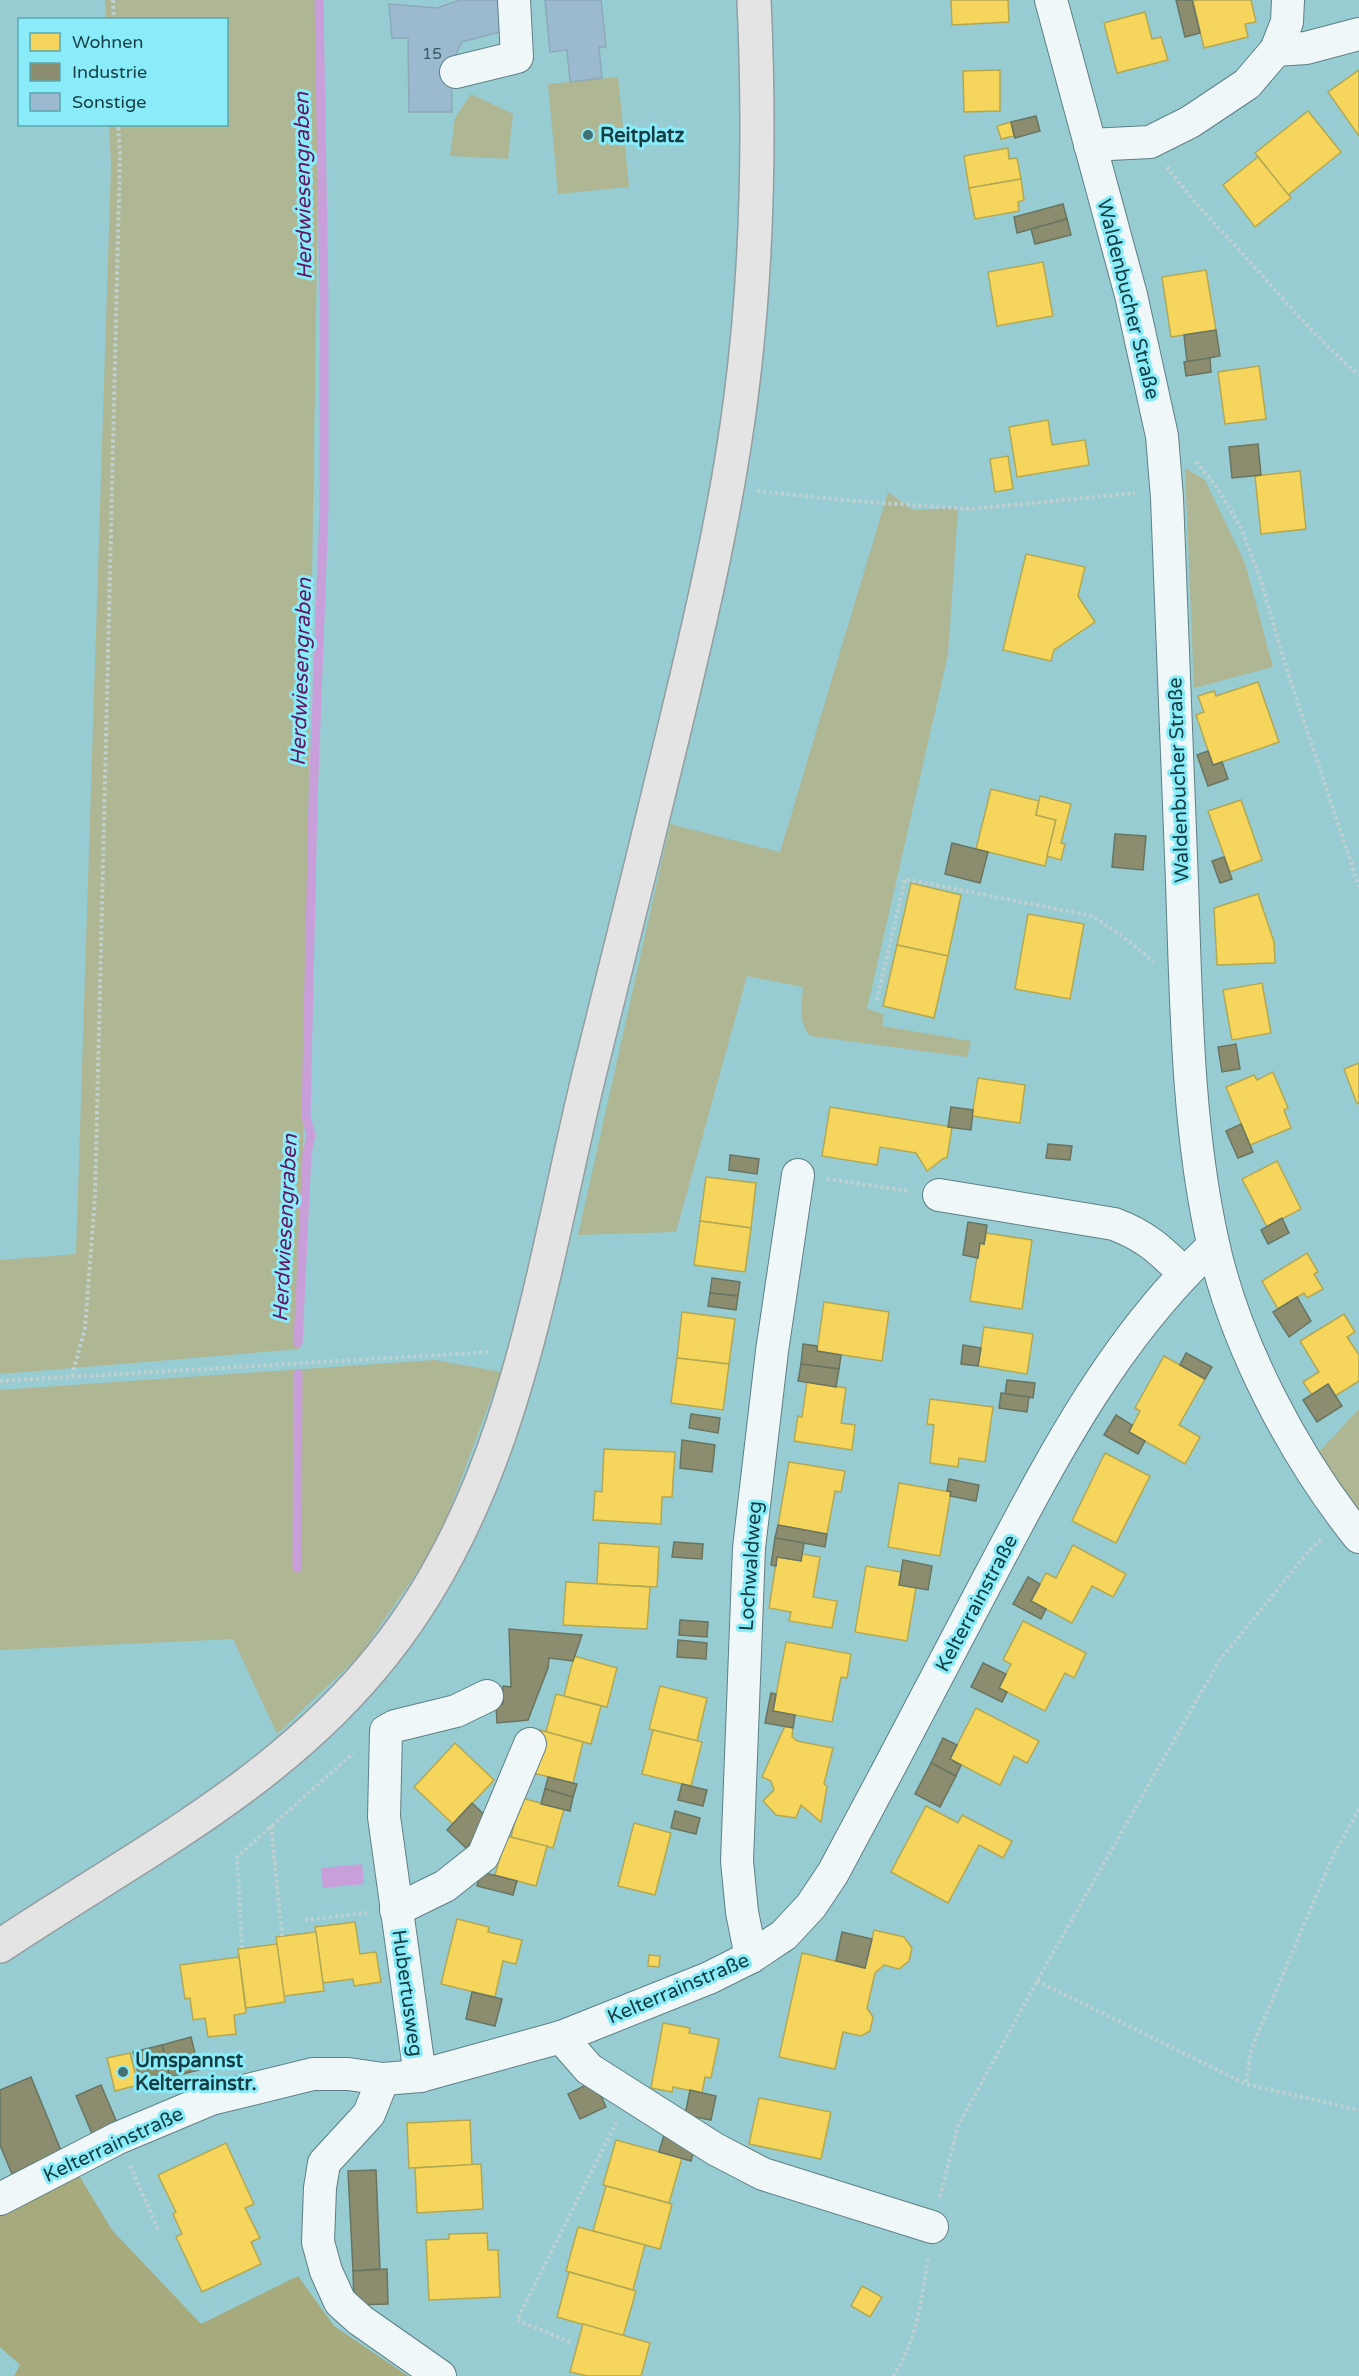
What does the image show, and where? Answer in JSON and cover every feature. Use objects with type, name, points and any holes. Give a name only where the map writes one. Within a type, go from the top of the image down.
[{"type":"main road","points":[[0,1946],[193,1823],[260,1776],[316,1728],[386,1651],[407,1622],[463,1525],[496,1445],[510,1406],[524,1353],[588,1078],[698,632],[727,486],[741,393],[753,272],[757,152],[754,0]]},
{"type":"street","points":[[456,72],[517,57],[514,0]]},
{"type":"street","name":"Waldenbucher Straße","points":[[1051,0],[1131,296],[1162,436],[1194,1121],[1206,1209],[1214,1246],[1241,1330],[1275,1407],[1304,1458],[1352,1527]]},
{"type":"street","points":[[1090,145],[1150,142],[1190,122],[1247,84],[1275,50],[1287,22],[1288,0]]},
{"type":"street","points":[[1275,50],[1306,48],[1359,34]]},
{"type":"street","name":"Lochwaldweg","points":[[751,1957],[742,1912],[737,1861],[749,1548],[772,1351],[798,1175]]},
{"type":"street","points":[[939,1195],[1114,1224],[1136,1232],[1184,1273]]},
{"type":"street","name":"Kelterrainstraße","points":[[0,2199],[118,2138],[211,2099],[313,2074],[348,2074],[383,2079],[420,2076],[561,2037],[709,1978],[751,1957],[784,1935],[811,1906],[833,1873],[1025,1510],[1086,1402],[1125,1346],[1184,1273],[1214,1246]]},
{"type":"street","points":[[391,1728],[456,1711],[487,1696]]},
{"type":"street","name":"Hubertusweg","points":[[391,1728],[384,1817],[420,2076]]},
{"type":"street","name":"Hubertusweg","points":[[396,1910],[445,1886],[483,1856],[530,1744]]},
{"type":"street","points":[[561,2037],[589,2069],[715,2150],[763,2174],[932,2227]]},
{"type":"street","points":[[383,2079],[369,2114],[324,2163],[320,2188],[318,2242],[326,2271],[340,2302],[360,2320],[440,2376]]},
{"type":"path","points":[[113,0],[114,18]]},
{"type":"path","points":[[72,1377],[86,1328],[95,1198],[120,153],[118,126]]},
{"type":"path","points":[[1150,142],[1198,205],[1300,319],[1333,353],[1359,375]]},
{"type":"path","points":[[1162,436],[1193,460],[1216,486],[1242,528],[1359,887]]},
{"type":"path","points":[[727,486],[768,493],[854,501],[970,508],[1166,489]]},
{"type":"path","points":[[877,1000],[905,879],[1092,916],[1187,983]]},
{"type":"path","points":[[835,1180],[939,1195]]},
{"type":"path","points":[[0,1381],[493,1352],[524,1353]]},
{"type":"path","points":[[893,2376],[906,2359],[922,2302],[932,2227],[958,2126],[1219,1661],[1308,1552],[1352,1527]]},
{"type":"path","points":[[242,1948],[237,1857],[359,1748],[391,1728]]},
{"type":"path","points":[[1246,2084],[1251,2050],[1333,1856],[1359,1809]]},
{"type":"path","points":[[271,1826],[282,1936]]},
{"type":"path","points":[[305,1920],[396,1910]]},
{"type":"path","points":[[1038,1981],[1246,2084],[1359,2110]]},
{"type":"path","points":[[570,2342],[517,2320],[630,2096]]},
{"type":"path","points":[[135,2177],[159,2231]]},
{"type":"green space","points":[[105,0],[321,0],[300,1349],[0,1374],[0,1260],[76,1254],[111,165],[109,126],[228,126],[228,18],[106,18]]},
{"type":"green space","name":"Reitplatz","points":[[618,77],[629,187],[558,194],[548,84]]},
{"type":"green space","points":[[471,94],[513,114],[508,159],[450,156],[455,118]]},
{"type":"green space","points":[[1185,468],[1205,480],[1245,563],[1273,667],[1194,688]]},
{"type":"green space","points":[[888,492],[913,510],[958,508],[948,655],[867,1009],[884,1014],[882,1026],[971,1041],[967,1057],[810,1036],[802,1019],[803,987],[747,976],[676,1232],[578,1235],[670,824],[780,852]]},
{"type":"green space","points":[[435,1360],[501,1372],[437,1543],[360,1655],[277,1734],[233,1639],[0,1650],[0,1390]]},
{"type":"green space","points":[[1359,1409],[1359,1519],[1316,1455]]},
{"type":"green space","points":[[77,2172],[112,2230],[201,2324],[298,2276],[334,2326],[408,2376],[14,2376],[20,2365],[0,2347],[0,2211]]},
{"type":"shaded area","points":[[362,1864],[364,1884],[323,1888],[321,1868]]},
{"type":"building: Wohnen","points":[[951,0],[1008,0],[1009,22],[952,25]]},
{"type":"building: Wohnen","points":[[1251,0],[1256,22],[1245,24],[1248,37],[1204,48],[1193,1]]},
{"type":"building: Wohnen","points":[[1145,12],[1152,39],[1161,37],[1168,60],[1117,73],[1104,23]]},
{"type":"building: Wohnen","points":[[1000,70],[1000,111],[964,112],[963,71]]},
{"type":"building: Wohnen","points":[[1359,70],[1359,136],[1328,92]]},
{"type":"building: Wohnen","points":[[1308,111],[1341,152],[1288,195],[1255,153]]},
{"type":"building: Wohnen","points":[[1011,122],[1014,136],[1001,139],[997,126]]},
{"type":"building: Wohnen","points":[[1008,148],[1009,159],[1017,158],[1021,179],[969,188],[964,156]]},
{"type":"building: Wohnen","points":[[1258,157],[1291,198],[1255,227],[1223,185]]},
{"type":"building: Wohnen","points":[[1021,179],[1024,200],[1018,202],[1019,211],[975,219],[969,188]]},
{"type":"building: Wohnen","points":[[1043,262],[1053,316],[997,326],[988,272]]},
{"type":"building: Wohnen","points":[[1206,270],[1216,330],[1171,337],[1162,277]]},
{"type":"building: Wohnen","points":[[1259,366],[1266,419],[1225,424],[1218,372]]},
{"type":"building: Wohnen","points":[[1048,420],[1052,445],[1085,440],[1089,465],[1017,477],[1009,427]]},
{"type":"building: Wohnen","points":[[1008,456],[1013,489],[995,492],[990,459]]},
{"type":"building: Wohnen","points":[[1300,471],[1306,529],[1261,534],[1255,476]]},
{"type":"building: Wohnen","points":[[1026,554],[1085,567],[1078,596],[1095,622],[1054,650],[1051,661],[1003,650]]},
{"type":"building: Wohnen","points":[[1258,682],[1279,742],[1213,765],[1196,715],[1204,712],[1198,696],[1214,691],[1216,696]]},
{"type":"building: Wohnen","points":[[991,789],[1039,801],[1036,815],[1056,820],[1045,866],[976,849]]},
{"type":"building: Wohnen","points":[[1040,796],[1071,804],[1061,843],[1065,844],[1061,860],[1047,856],[1056,820],[1036,815]]},
{"type":"building: Wohnen","points":[[1241,800],[1262,860],[1230,872],[1208,811]]},
{"type":"building: Wohnen","points":[[911,883],[961,895],[948,956],[897,945]]},
{"type":"building: Wohnen","points":[[1258,894],[1274,942],[1275,963],[1217,965],[1214,908]]},
{"type":"building: Wohnen","points":[[1028,914],[1084,924],[1070,999],[1015,989]]},
{"type":"building: Wohnen","points":[[897,945],[948,956],[934,1018],[883,1006]]},
{"type":"building: Wohnen","points":[[1262,983],[1271,1033],[1232,1040],[1223,990]]},
{"type":"building: Wohnen","points":[[1359,1063],[1359,1103],[1357,1104],[1344,1069]]},
{"type":"building: Wohnen","points":[[1273,1072],[1288,1108],[1284,1110],[1291,1128],[1250,1145],[1226,1087],[1254,1075],[1257,1080]]},
{"type":"building: Wohnen","points":[[978,1078],[1025,1085],[1020,1123],[972,1116]]},
{"type":"building: Wohnen","points":[[830,1107],[952,1127],[947,1158],[927,1171],[916,1153],[880,1147],[877,1165],[822,1156]]},
{"type":"building: Wohnen","points":[[1277,1161],[1301,1209],[1267,1227],[1242,1179]]},
{"type":"building: Wohnen","points":[[706,1177],[756,1183],[751,1228],[700,1221]]},
{"type":"building: Wohnen","points":[[700,1221],[751,1228],[745,1272],[694,1265]]},
{"type":"building: Wohnen","points":[[986,1233],[1032,1240],[1022,1309],[970,1301],[980,1243],[984,1244]]},
{"type":"building: Wohnen","points":[[1307,1253],[1318,1272],[1314,1274],[1323,1289],[1307,1298],[1304,1293],[1278,1309],[1262,1281]]},
{"type":"building: Wohnen","points":[[824,1302],[889,1312],[882,1361],[817,1351]]},
{"type":"building: Wohnen","points":[[682,1312],[735,1319],[729,1364],[677,1358]]},
{"type":"building: Wohnen","points":[[1344,1314],[1355,1332],[1347,1337],[1359,1355],[1359,1381],[1335,1396],[1328,1384],[1312,1395],[1303,1382],[1319,1372],[1300,1341]]},
{"type":"building: Wohnen","points":[[984,1327],[1033,1334],[1027,1374],[978,1366]]},
{"type":"building: Wohnen","points":[[1164,1356],[1205,1379],[1179,1425],[1200,1437],[1185,1464],[1129,1432],[1140,1411],[1135,1408]]},
{"type":"building: Wohnen","points":[[677,1358],[729,1364],[723,1410],[671,1403]]},
{"type":"building: Wohnen","points":[[807,1382],[846,1388],[841,1423],[855,1425],[852,1450],[794,1441],[798,1416],[802,1417]]},
{"type":"building: Wohnen","points":[[930,1399],[993,1407],[985,1462],[959,1458],[958,1467],[930,1463],[934,1425],[927,1424]]},
{"type":"building: Wohnen","points":[[604,1449],[675,1452],[672,1497],[662,1497],[661,1524],[593,1520],[595,1491],[602,1492]]},
{"type":"building: Wohnen","points":[[1105,1453],[1150,1476],[1116,1543],[1072,1521]]},
{"type":"building: Wohnen","points":[[789,1462],[845,1471],[841,1492],[835,1491],[827,1534],[778,1525]]},
{"type":"building: Wohnen","points":[[899,1483],[951,1492],[940,1556],[888,1547]]},
{"type":"building: Wohnen","points":[[599,1543],[659,1547],[657,1587],[597,1584]]},
{"type":"building: Wohnen","points":[[1073,1545],[1126,1574],[1113,1597],[1092,1586],[1072,1623],[1031,1601],[1046,1573],[1056,1578]]},
{"type":"building: Wohnen","points":[[802,1554],[820,1557],[813,1597],[837,1601],[832,1628],[789,1621],[791,1612],[769,1608],[777,1557],[801,1561]]},
{"type":"building: Wohnen","points":[[866,1566],[901,1572],[899,1585],[916,1588],[907,1641],[855,1632]]},
{"type":"building: Wohnen","points":[[566,1582],[650,1587],[647,1629],[563,1625]]},
{"type":"building: Wohnen","points":[[1023,1621],[1086,1653],[1074,1678],[1065,1673],[1045,1711],[999,1688],[1011,1664],[1003,1660]]},
{"type":"building: Wohnen","points":[[786,1642],[851,1654],[847,1678],[841,1677],[832,1722],[773,1711]]},
{"type":"building: Wohnen","points":[[574,1656],[617,1668],[607,1707],[564,1696]]},
{"type":"building: Wohnen","points":[[660,1686],[707,1698],[697,1741],[649,1729]]},
{"type":"building: Wohnen","points":[[556,1694],[601,1706],[591,1744],[546,1732]]},
{"type":"building: Wohnen","points":[[976,1708],[1039,1741],[1027,1763],[1014,1756],[1000,1785],[950,1759]]},
{"type":"building: Wohnen","points":[[785,1726],[793,1728],[792,1737],[797,1741],[833,1748],[824,1784],[827,1786],[821,1822],[801,1805],[796,1818],[776,1815],[763,1801],[774,1790],[771,1781],[762,1777]]},
{"type":"building: Wohnen","points":[[540,1730],[583,1742],[573,1783],[529,1772]]},
{"type":"building: Wohnen","points":[[653,1730],[702,1742],[691,1786],[642,1774]]},
{"type":"building: Wohnen","points":[[455,1743],[494,1780],[453,1824],[414,1787]]},
{"type":"building: Wohnen","points":[[521,1798],[564,1809],[553,1848],[511,1837]]},
{"type":"building: Wohnen","points":[[926,1806],[958,1823],[962,1815],[1012,1841],[1003,1858],[979,1845],[948,1903],[891,1872]]},
{"type":"building: Wohnen","points":[[634,1823],[671,1833],[655,1895],[618,1886]]},
{"type":"building: Wohnen","points":[[506,1836],[547,1846],[536,1886],[495,1875]]},
{"type":"building: Wohnen","points":[[457,1919],[489,1927],[488,1932],[522,1940],[516,1964],[503,1961],[495,1997],[441,1984]]},
{"type":"building: Wohnen","points":[[355,1922],[360,1954],[376,1952],[381,1982],[354,1986],[353,1979],[323,1983],[315,1927]]},
{"type":"building: Wohnen","points":[[874,1930],[904,1937],[912,1948],[909,1961],[899,1969],[884,1965],[875,1973],[867,2008],[873,2017],[870,2031],[861,2036],[843,2032],[835,2069],[779,2057],[802,1953],[865,1968]]},
{"type":"building: Wohnen","points":[[316,1932],[324,1991],[284,1996],[276,1937]]},
{"type":"building: Wohnen","points":[[277,1944],[285,2002],[246,2008],[238,1949]]},
{"type":"building: Wohnen","points":[[649,1955],[660,1956],[659,1967],[648,1966]]},
{"type":"building: Wohnen","points":[[239,1957],[246,2013],[234,2015],[236,2034],[208,2037],[205,2018],[193,2020],[190,1998],[185,1999],[180,1965]]},
{"type":"building: Wohnen","points":[[663,2023],[690,2028],[689,2033],[719,2039],[711,2078],[705,2077],[702,2093],[673,2087],[672,2092],[651,2088]]},
{"type":"building: Wohnen","name":"Umspannst Kelterrainstr.","points":[[130,2053],[138,2085],[115,2091],[107,2058]]},
{"type":"building: Wohnen","points":[[759,2098],[831,2112],[821,2159],[749,2144]]},
{"type":"building: Wohnen","points":[[470,2120],[472,2165],[409,2168],[407,2123]]},
{"type":"building: Wohnen","points":[[616,2140],[682,2158],[669,2203],[603,2185]]},
{"type":"building: Wohnen","points":[[226,2143],[254,2204],[245,2208],[260,2238],[251,2242],[261,2264],[202,2292],[176,2237],[182,2234],[173,2214],[176,2212],[158,2175]]},
{"type":"building: Wohnen","points":[[481,2164],[483,2209],[417,2213],[415,2168]]},
{"type":"building: Wohnen","points":[[606,2186],[672,2204],[660,2249],[593,2231]]},
{"type":"building: Wohnen","points":[[578,2227],[645,2245],[633,2290],[566,2271]]},
{"type":"building: Wohnen","points":[[487,2233],[488,2250],[498,2250],[500,2297],[429,2300],[426,2240],[449,2239],[449,2234]]},
{"type":"building: Wohnen","points":[[569,2272],[636,2291],[623,2336],[557,2317]]},
{"type":"building: Wohnen","points":[[862,2286],[882,2297],[870,2317],[851,2306]]},
{"type":"building: Wohnen","points":[[583,2324],[650,2343],[641,2376],[587,2376],[570,2372]]},
{"type":"building: Industrie","points":[[1176,0],[1192,0],[1200,33],[1185,37]]},
{"type":"building: Industrie","points":[[1036,116],[1040,131],[1015,138],[1011,122]]},
{"type":"building: Industrie","points":[[1063,204],[1067,219],[1017,233],[1014,217]]},
{"type":"building: Industrie","points":[[1067,219],[1071,235],[1035,244],[1031,229]]},
{"type":"building: Industrie","points":[[1216,330],[1220,356],[1187,362],[1184,335]]},
{"type":"building: Industrie","points":[[1210,358],[1211,372],[1186,376],[1184,362]]},
{"type":"building: Industrie","points":[[1258,444],[1261,475],[1232,478],[1229,447]]},
{"type":"building: Industrie","points":[[1208,751],[1213,765],[1222,762],[1228,779],[1208,786],[1197,755]]},
{"type":"building: Industrie","points":[[1115,834],[1146,836],[1143,870],[1112,867]]},
{"type":"building: Industrie","points":[[952,843],[988,852],[980,883],[945,874]]},
{"type":"building: Industrie","points":[[1224,857],[1232,879],[1220,883],[1212,861]]},
{"type":"building: Industrie","points":[[1236,1044],[1240,1069],[1222,1072],[1218,1047]]},
{"type":"building: Industrie","points":[[951,1107],[973,1110],[971,1130],[948,1127]]},
{"type":"building: Industrie","points":[[1241,1124],[1253,1152],[1238,1158],[1226,1131]]},
{"type":"building: Industrie","points":[[1048,1144],[1072,1146],[1070,1160],[1046,1158]]},
{"type":"building: Industrie","points":[[730,1155],[759,1159],[757,1174],[729,1170]]},
{"type":"building: Industrie","points":[[1282,1218],[1289,1233],[1268,1244],[1261,1230]]},
{"type":"building: Industrie","points":[[968,1222],[987,1225],[984,1244],[980,1243],[978,1258],[963,1255]]},
{"type":"building: Industrie","points":[[712,1278],[740,1282],[738,1296],[710,1293]]},
{"type":"building: Industrie","points":[[710,1293],[738,1296],[736,1310],[708,1306]]},
{"type":"building: Industrie","points":[[1297,1297],[1311,1321],[1289,1337],[1273,1312]]},
{"type":"building: Industrie","points":[[803,1344],[817,1346],[817,1351],[841,1355],[839,1369],[801,1364]]},
{"type":"building: Industrie","points":[[963,1345],[981,1348],[978,1366],[961,1364]]},
{"type":"building: Industrie","points":[[1186,1353],[1212,1367],[1205,1379],[1180,1365]]},
{"type":"building: Industrie","points":[[801,1364],[839,1369],[836,1387],[798,1381]]},
{"type":"building: Industrie","points":[[1007,1380],[1035,1383],[1033,1398],[1005,1394]]},
{"type":"building: Industrie","points":[[1328,1384],[1342,1406],[1317,1422],[1303,1400]]},
{"type":"building: Industrie","points":[[1001,1393],[1029,1397],[1027,1412],[999,1408]]},
{"type":"building: Industrie","points":[[691,1414],[720,1418],[718,1433],[689,1428]]},
{"type":"building: Industrie","points":[[1116,1415],[1132,1425],[1129,1432],[1145,1441],[1138,1454],[1104,1435]]},
{"type":"building: Industrie","points":[[682,1440],[715,1445],[712,1472],[680,1468]]},
{"type":"building: Industrie","points":[[949,1479],[979,1485],[976,1501],[950,1496],[951,1492],[947,1491]]},
{"type":"building: Industrie","points":[[778,1525],[827,1534],[825,1547],[775,1538]]},
{"type":"building: Industrie","points":[[775,1538],[804,1543],[801,1561],[777,1557],[776,1566],[771,1565]]},
{"type":"building: Industrie","points":[[674,1542],[703,1544],[702,1559],[672,1557]]},
{"type":"building: Industrie","points":[[903,1560],[932,1566],[928,1590],[899,1585]]},
{"type":"building: Industrie","points":[[1028,1577],[1040,1584],[1031,1601],[1046,1609],[1041,1619],[1013,1604]]},
{"type":"building: Industrie","points":[[680,1620],[708,1622],[707,1637],[679,1635]]},
{"type":"building: Industrie","points":[[509,1629],[582,1635],[573,1661],[549,1658],[548,1668],[528,1720],[497,1723],[496,1704],[503,1704],[503,1686],[511,1687]]},
{"type":"building: Industrie","points":[[678,1640],[707,1643],[706,1659],[677,1657]]},
{"type":"building: Industrie","points":[[983,1663],[1006,1674],[999,1688],[1007,1692],[1002,1702],[971,1687]]},
{"type":"building: Industrie","points":[[771,1693],[776,1694],[773,1711],[795,1715],[793,1728],[765,1723]]},
{"type":"building: Industrie","points":[[943,1738],[957,1745],[950,1759],[961,1765],[956,1776],[931,1763]]},
{"type":"building: Industrie","points":[[931,1763],[956,1776],[940,1807],[915,1794]]},
{"type":"building: Industrie","points":[[548,1777],[577,1784],[573,1797],[545,1789]]},
{"type":"building: Industrie","points":[[682,1784],[707,1790],[703,1806],[678,1800]]},
{"type":"building: Industrie","points":[[545,1789],[573,1797],[570,1811],[541,1804]]},
{"type":"building: Industrie","points":[[472,1803],[491,1821],[466,1848],[447,1830]]},
{"type":"building: Industrie","points":[[675,1811],[700,1818],[696,1834],[671,1828]]},
{"type":"building: Industrie","points":[[481,1872],[517,1881],[513,1895],[477,1886]]},
{"type":"building: Industrie","points":[[842,1932],[872,1939],[865,1968],[836,1961]]},
{"type":"building: Industrie","points":[[472,1992],[502,1999],[495,2026],[466,2019]]},
{"type":"building: Industrie","points":[[191,2037],[199,2070],[170,2077],[162,2045]]},
{"type":"building: Industrie","points":[[162,2045],[170,2077],[141,2084],[133,2052]]},
{"type":"building: Industrie","points":[[31,2077],[62,2153],[12,2174],[0,2145],[0,2090]]},
{"type":"building: Industrie","points":[[594,2081],[606,2107],[580,2119],[568,2094]]},
{"type":"building: Industrie","points":[[101,2085],[118,2125],[93,2136],[76,2096]]},
{"type":"building: Industrie","points":[[690,2090],[716,2096],[711,2120],[685,2115]]},
{"type":"building: Industrie","points":[[666,2128],[695,2145],[691,2161],[659,2152]]},
{"type":"building: Industrie","points":[[376,2170],[380,2269],[353,2271],[348,2171]]},
{"type":"building: Industrie","points":[[387,2269],[388,2304],[354,2305],[353,2271]]},
{"type":"building: Sonstige","points":[[460,0],[499,0],[510,29],[462,42],[451,64],[452,112],[409,112],[408,38],[392,38],[389,4],[437,8]]},
{"type":"building: Sonstige","points":[[545,0],[601,0],[606,47],[599,47],[602,78],[570,82],[567,50],[550,52]]},
{"type":"waterway","name":"Herdwiesengraben","points":[[298,1343],[307,1153],[311,1135],[306,1117],[313,802],[324,511],[324,297],[319,0]]},
{"type":"waterway","name":"Herdwiesengraben","points":[[297,1568],[298,1374]]},
{"type":"place","name":"Reitplatz","points":[[588,135]]},
{"type":"place","name":"Umspannst Kelterrainstr.","points":[[123,2072]]}]
